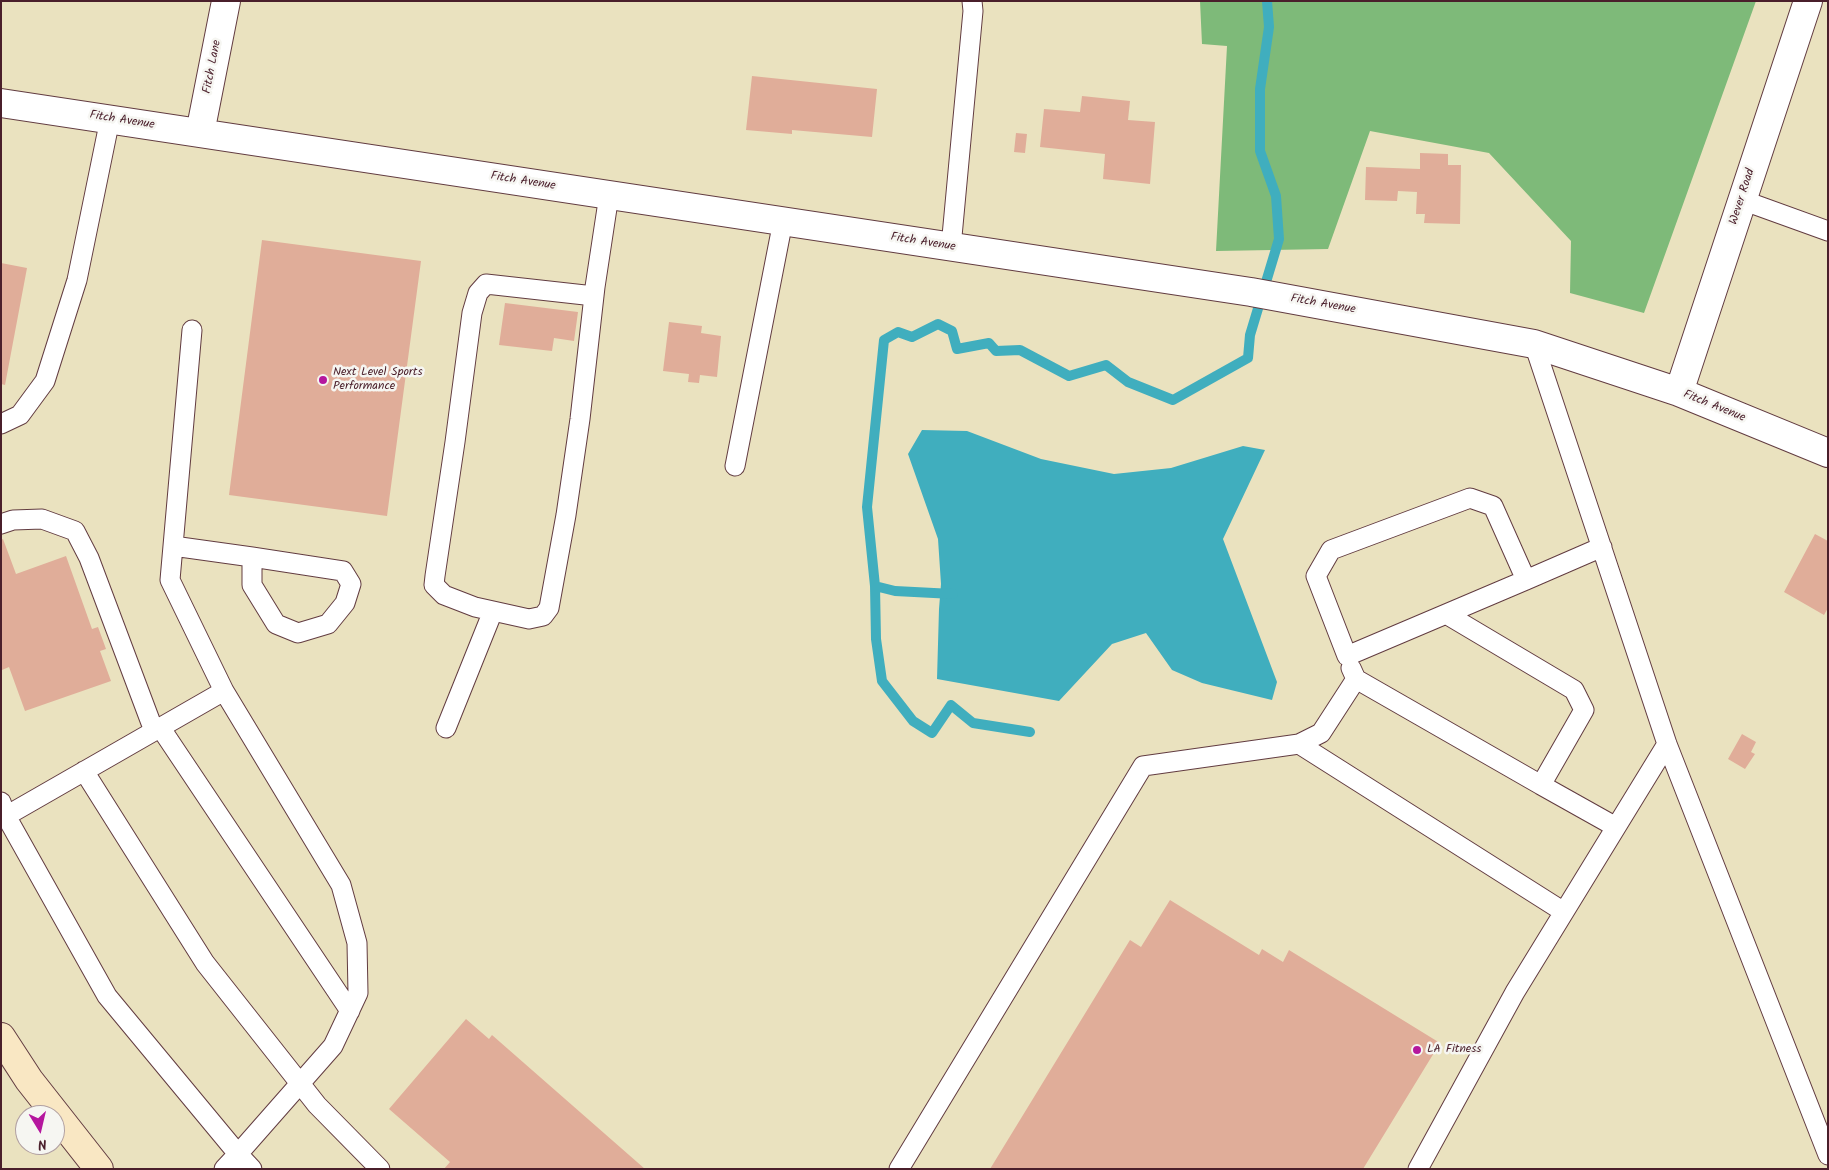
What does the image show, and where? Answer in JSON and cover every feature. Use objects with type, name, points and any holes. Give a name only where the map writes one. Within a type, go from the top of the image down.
[{"type":"main road","points":[[1,1037],[29,1080],[99,1169]]},
{"type":"street","name":"Fitch Lane","points":[[200,133],[226,1]]},
{"type":"street","name":"Wever Road","points":[[1679,392],[1808,1]]},
{"type":"street","name":"Fitch Avenue","points":[[1,103],[1251,292],[1534,344],[1679,392],[1828,453]]},
{"type":"lane","points":[[951,247],[974,11],[972,1]]},
{"type":"lane","points":[[1,424],[20,415],[45,381],[77,280],[110,119]]},
{"type":"lane","points":[[594,296],[486,284],[478,293],[472,313],[456,442],[434,585],[444,595],[475,607],[530,619],[543,616],[549,608],[566,514],[580,419],[594,296],[609,195]]},
{"type":"lane","points":[[1742,200],[1828,231]]},
{"type":"lane","points":[[735,466],[783,221]]},
{"type":"lane","points":[[192,330],[170,580],[224,691],[341,885],[357,943],[358,993],[333,1046],[224,1169]]},
{"type":"lane","points":[[1534,344],[1667,744],[1828,1155]]},
{"type":"lane","points":[[1526,580],[1493,506],[1470,498],[1331,550],[1316,576],[1356,680],[1616,827]]},
{"type":"lane","points":[[1,524],[13,520],[42,519],[75,531],[89,558],[157,729],[350,1011]]},
{"type":"lane","points":[[173,546],[252,557],[343,571],[350,584],[345,603],[328,624],[298,633],[276,624],[252,585],[252,557]]},
{"type":"lane","points":[[1347,656],[1602,547]]},
{"type":"lane","points":[[446,728],[493,611]]},
{"type":"lane","points":[[1446,614],[1574,690],[1584,710],[1541,785]]},
{"type":"lane","points":[[899,1169],[1142,766],[1299,744],[1321,733],[1356,680]]},
{"type":"lane","points":[[224,691],[84,771],[3,812],[107,996],[252,1169]]},
{"type":"lane","points":[[1299,744],[1564,912]]},
{"type":"lane","points":[[1418,1169],[1515,992],[1667,744]]},
{"type":"lane","points":[[84,771],[205,963],[317,1105],[380,1169]]},
{"type":"green space","points":[[1200,1],[1756,1],[1644,313],[1570,293],[1571,241],[1489,153],[1370,131],[1328,249],[1216,251],[1227,46],[1202,44]]},
{"type":"water","points":[[922,430],[967,431],[1041,459],[1114,474],[1171,468],[1243,446],[1265,450],[1223,539],[1277,682],[1272,700],[1202,683],[1172,670],[1146,633],[1112,644],[1059,701],[937,679],[941,584],[938,539],[908,454]]},
{"type":"building","points":[[752,76],[877,89],[872,137],[792,130],[792,134],[746,130]]},
{"type":"building","points":[[1082,96],[1130,101],[1128,120],[1155,122],[1150,184],[1103,179],[1105,154],[1040,147],[1044,109],[1080,112]]},
{"type":"building","points":[[1016,133],[1027,134],[1025,153],[1014,152]]},
{"type":"building","points":[[1420,153],[1448,154],[1448,165],[1461,165],[1460,224],[1424,223],[1425,214],[1416,214],[1417,192],[1398,191],[1397,201],[1365,200],[1366,167],[1420,169]]},
{"type":"building","points":[[262,240],[421,261],[387,516],[229,495]]},
{"type":"building","points":[[1,263],[27,268],[5,385],[1,384]]},
{"type":"building","points":[[505,303],[578,312],[574,341],[554,338],[552,351],[499,345]]},
{"type":"building","points":[[669,322],[702,326],[701,333],[721,336],[717,377],[700,375],[699,383],[688,382],[689,374],[663,371]]},
{"type":"building","points":[[1815,534],[1828,541],[1828,608],[1824,615],[1784,592]]},
{"type":"building","points":[[3,539],[16,574],[66,556],[92,629],[98,627],[106,649],[100,651],[111,681],[25,711],[9,667],[2,670],[1,666],[1,540]]},
{"type":"building","points":[[1742,734],[1756,742],[1751,752],[1755,754],[1745,769],[1728,759]]},
{"type":"building","points":[[1170,900],[1259,955],[1262,949],[1283,962],[1289,950],[1440,1043],[1363,1169],[990,1169],[1130,940],[1141,947]]},
{"type":"building","points":[[466,1019],[489,1039],[492,1035],[645,1169],[444,1169],[450,1162],[389,1109]]},
{"type":"waterway","points":[[1030,732],[973,723],[951,705],[932,733],[913,721],[882,681],[876,639],[875,586],[867,507],[884,340],[898,332],[912,337],[938,324],[952,331],[957,349],[989,343],[996,351],[1020,350],[1069,376],[1106,365],[1128,382],[1173,400],[1248,358],[1250,335],[1279,239],[1276,196],[1260,151],[1260,89],[1269,27],[1267,1]]},
{"type":"waterway","points":[[875,586],[895,591],[953,594]]},
{"type":"place","name":"Next Level Sports Performance","points":[[323,380]]},
{"type":"place","name":"LA Fitness","points":[[1417,1050]]}]
